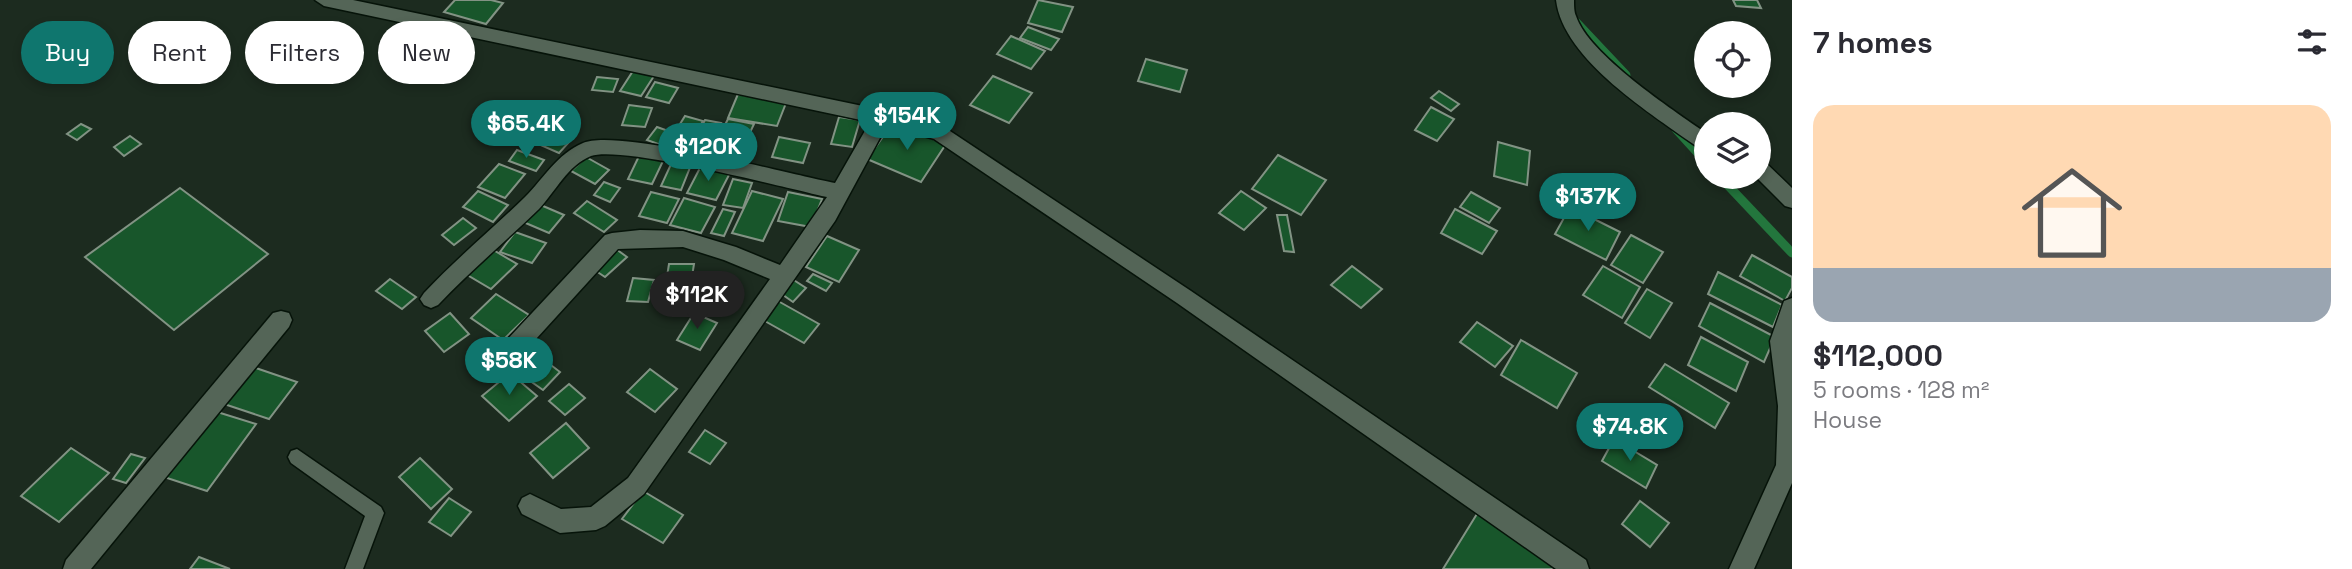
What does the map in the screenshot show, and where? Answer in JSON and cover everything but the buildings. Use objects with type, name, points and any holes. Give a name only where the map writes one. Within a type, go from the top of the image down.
[{"type":"street","points":[[324,0],[882,117],[940,134],[1195,304],[1577,569]]},
{"type":"street","points":[[1565,0],[1563,8],[1573,33],[1629,86],[1694,134]]},
{"type":"street","points":[[530,506],[561,521],[596,517],[636,486],[784,276],[811,242],[882,117]]},
{"type":"street","points":[[431,299],[467,261],[533,202],[570,159],[590,148],[631,148],[840,192]]},
{"type":"street","points":[[1771,180],[1792,200]]},
{"type":"street","points":[[497,366],[612,242],[640,238],[683,239],[729,253],[784,276]]},
{"type":"street","points":[[1741,569],[1788,465],[1789,406],[1781,341],[1792,307]]},
{"type":"street","points":[[75,569],[281,320]]},
{"type":"lane","points":[[297,457],[375,513],[354,569]]},
{"type":"waterway","points":[[1576,22],[1626,75]]},
{"type":"waterway","points":[[1676,129],[1694,149]]},
{"type":"waterway","points":[[1731,189],[1792,253]]}]
